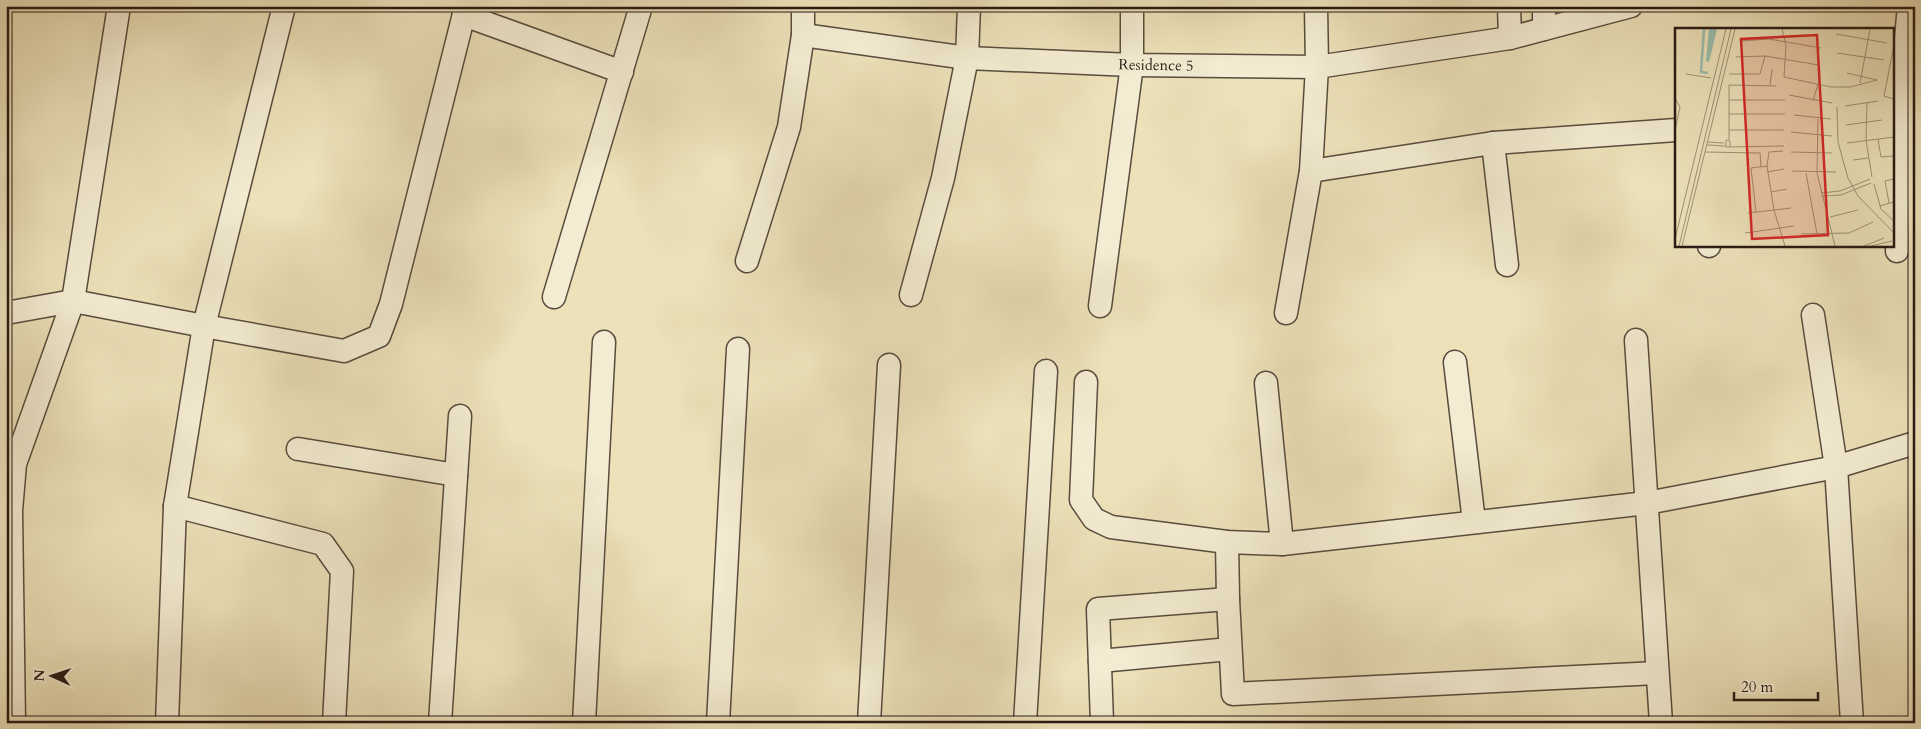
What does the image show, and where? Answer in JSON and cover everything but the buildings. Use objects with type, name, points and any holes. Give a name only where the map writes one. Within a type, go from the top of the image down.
[{"type":"street","points":[[14,723],[11,511],[15,464],[72,300],[119,6]]},
{"type":"street","points":[[167,723],[175,506],[204,326],[284,6]]},
{"type":"street","points":[[554,297],[641,6]]},
{"type":"street","points":[[747,261],[789,128],[803,35],[803,6]]},
{"type":"street","points":[[911,294],[944,178],[967,58],[969,6]]},
{"type":"street","points":[[1100,306],[1132,65],[1132,6]]},
{"type":"street","points":[[1286,313],[1311,171],[1317,67],[1316,6]]},
{"type":"street","points":[[1509,6],[1510,38]]},
{"type":"street","points":[[1544,6],[1544,30]]},
{"type":"street","name":"Residence 5","points":[[803,35],[967,58],[1132,65],[1317,67],[1510,38],[1631,6]]},
{"type":"street","points":[[1897,251],[1896,102],[1908,6]]},
{"type":"street","points":[[6,313],[72,300],[204,326],[344,350],[379,336],[391,304],[465,11],[622,72]]},
{"type":"street","points":[[1311,171],[1494,143],[1675,130]]},
{"type":"street","points":[[1494,143],[1507,265]]},
{"type":"street","points":[[1813,316],[1836,467],[1852,723]]},
{"type":"street","points":[[1636,340],[1661,723]]},
{"type":"street","points":[[584,723],[604,342]]},
{"type":"street","points":[[718,723],[738,348]]},
{"type":"street","points":[[1455,362],[1474,522]]},
{"type":"street","points":[[869,723],[889,365]]},
{"type":"street","points":[[1025,723],[1046,371]]},
{"type":"street","points":[[1086,382],[1081,500],[1094,519],[1111,527],[1227,542],[1282,544],[1646,503],[1836,467],[1915,443]]},
{"type":"street","points":[[1266,384],[1282,544]]},
{"type":"street","points":[[440,723],[460,416]]},
{"type":"street","points":[[298,449],[456,475]]},
{"type":"street","points":[[175,506],[323,544],[342,571],[334,723]]},
{"type":"street","points":[[1227,542],[1233,694],[1657,673]]},
{"type":"street","points":[[1102,723],[1098,609],[1228,599]]},
{"type":"street","points":[[1100,661],[1230,649]]}]
